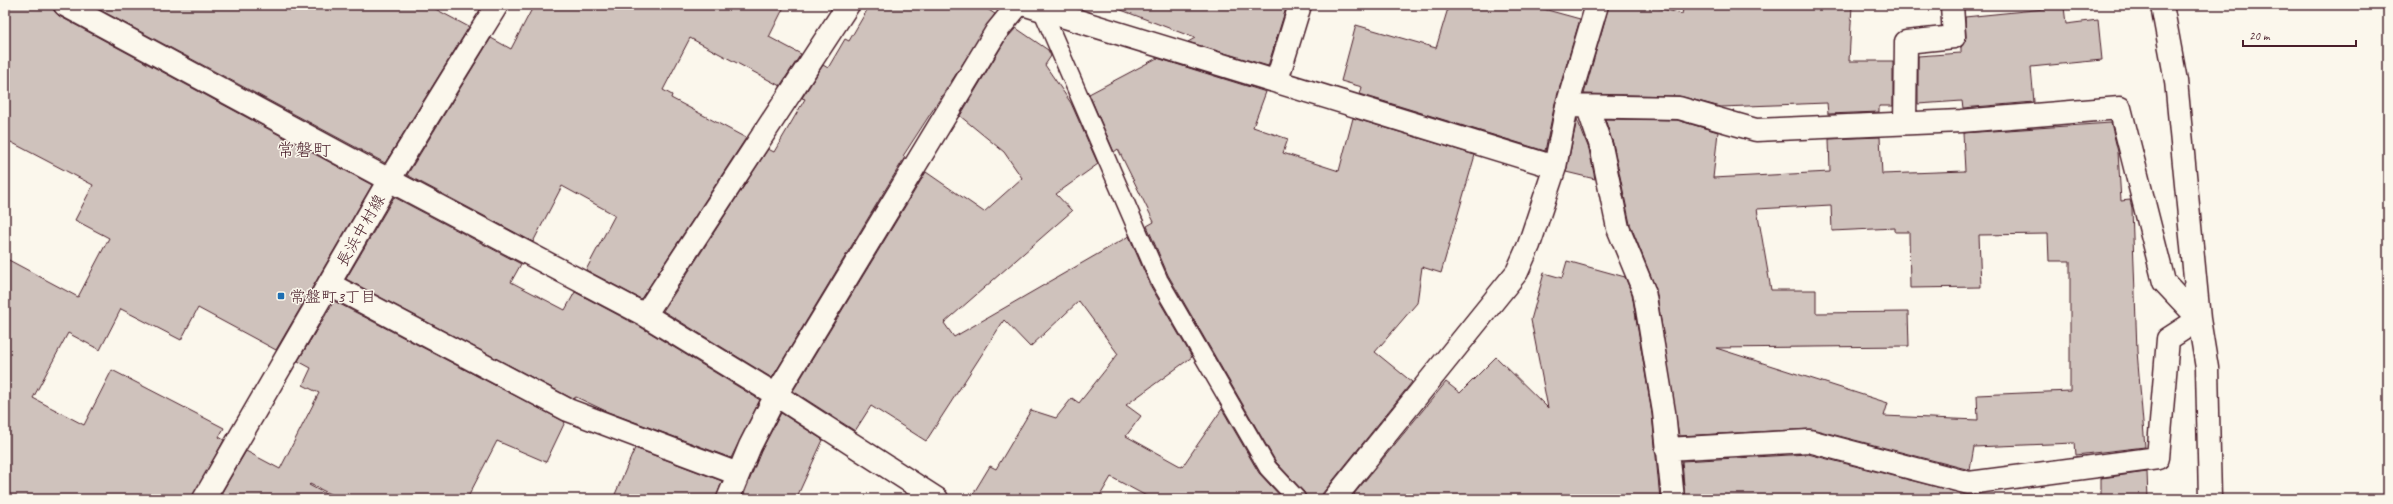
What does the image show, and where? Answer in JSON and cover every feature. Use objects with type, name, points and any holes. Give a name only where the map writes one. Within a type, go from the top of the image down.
[{"type":"street","points":[[65,5],[389,180],[646,315],[776,395],[937,499]]},
{"type":"street","name":"長浜中村線","points":[[204,499],[389,180],[497,5]]},
{"type":"street","points":[[646,315],[848,5]]},
{"type":"street","points":[[728,499],[750,446],[776,395],[996,32],[1018,5]]},
{"type":"street","points":[[1277,80],[1300,5]]},
{"type":"street","points":[[1334,499],[1517,272],[1529,245],[1577,107],[1597,5]]},
{"type":"street","points":[[1905,123],[1906,42],[1954,37],[1952,5]]},
{"type":"street","points":[[2162,5],[2176,81],[2200,318],[2207,368],[2210,499]]},
{"type":"street","points":[[1034,7],[1277,80],[1555,167]]},
{"type":"street","points":[[1577,107],[1679,108],[1756,130],[1969,121],[2120,108],[2164,282],[2200,318]]},
{"type":"street","points":[[1577,107],[1601,146],[1618,228],[1644,291],[1664,412],[1673,499]]},
{"type":"street","points":[[329,284],[568,410],[738,474]]},
{"type":"street","points":[[1667,449],[1809,441],[1969,483],[2158,458],[2168,339],[2200,318]]},
{"type":"lane","points":[[1034,7],[1159,280],[1268,468],[1297,499]]},
{"type":"building","points":[[5,5],[53,5],[54,11],[59,16],[372,185],[276,350],[198,308],[181,340],[121,309],[100,350],[68,333],[33,398],[84,425],[112,370],[224,428],[219,437],[224,440],[192,499],[5,499],[5,258],[78,297],[109,238],[75,220],[93,185],[5,139]]},
{"type":"building","points":[[91,5],[428,5],[469,27],[385,163]]},
{"type":"building","points":[[534,5],[785,5],[769,37],[801,54],[780,86],[690,38],[663,90],[672,95],[671,98],[746,138],[641,299],[586,270],[615,215],[562,186],[533,242],[407,175],[491,38],[511,49]]},
{"type":"building","points":[[870,5],[981,5],[995,14],[903,156],[905,157],[772,378],[663,311],[768,149],[774,152],[805,99],[802,98],[823,65],[828,68],[845,39],[849,41]]},
{"type":"building","points":[[1116,5],[1287,5],[1268,66],[1188,42],[1195,38],[1116,8]]},
{"type":"building","points":[[1449,5],[1529,5],[1580,19],[1555,103],[1545,151],[1360,94],[1362,87],[1341,81],[1356,25],[1436,48]]},
{"type":"building","points":[[1609,5],[1648,5],[1682,14],[1684,5],[1852,5],[1849,61],[1893,61],[1893,106],[1879,106],[1879,112],[1828,114],[1827,103],[1721,107],[1679,96],[1584,94]]},
{"type":"building","points":[[2064,7],[2066,24],[2098,20],[2102,60],[2031,67],[2034,102],[1963,108],[1962,101],[1918,104],[1918,56],[1961,53],[1961,47],[1966,37],[1965,17]]},
{"type":"building","points":[[1016,28],[1048,50],[1051,56],[1045,65],[1071,103],[1098,164],[1056,194],[1072,211],[944,323],[954,337],[1129,236],[1150,285],[1192,357],[1126,405],[1141,416],[1126,436],[1182,467],[1222,409],[1259,473],[1283,499],[1152,499],[1111,477],[1098,499],[970,499],[990,466],[996,469],[1031,410],[1056,418],[1072,398],[1079,403],[1118,354],[1079,301],[1030,347],[1004,320],[926,441],[871,406],[855,431],[793,391],[926,172],[984,212],[1022,178],[1004,152],[960,116],[1006,39]]},
{"type":"building","points":[[1157,58],[1266,92],[1253,127],[1288,139],[1283,153],[1339,171],[1353,118],[1475,155],[1441,273],[1422,267],[1417,303],[1375,352],[1412,382],[1318,499],[1307,499],[1304,492],[1276,462],[1168,275],[1147,226],[1154,222],[1118,149],[1114,152],[1089,94]]},
{"type":"building","points":[[1577,119],[1589,149],[1595,179],[1566,172]]},
{"type":"building","points":[[1605,119],[1677,120],[1718,132],[1713,178],[1830,172],[1829,139],[1880,137],[1882,174],[1965,171],[1963,133],[2111,123],[2118,152],[2121,201],[2130,200],[2132,208],[2137,351],[2145,447],[2076,455],[2075,443],[1974,447],[1970,470],[1812,429],[1679,436],[1656,289],[1630,224],[1613,143]],"holes":[[[1831,205],[1832,231],[1895,228],[1895,232],[1909,232],[1910,288],[1981,287],[1979,235],[2048,234],[2049,261],[2070,261],[2070,391],[1977,395],[1978,420],[1884,416],[1888,403],[1716,348],[1909,346],[1908,312],[1816,313],[1816,290],[1771,290],[1757,209]]]},
{"type":"building","points":[[394,197],[521,264],[511,282],[565,310],[575,292],[639,326],[760,400],[731,458],[608,412],[576,397],[573,399],[346,279]]},
{"type":"building","points":[[1567,261],[1625,277],[1632,294],[1652,414],[1660,499],[1358,499],[1354,494],[1446,382],[1460,393],[1496,357],[1548,408],[1531,320],[1544,273],[1562,278]]},
{"type":"building","points":[[334,301],[565,422],[546,462],[497,441],[467,499],[340,499],[310,484],[309,485],[335,499],[218,499],[246,451],[280,469],[319,393],[303,385],[311,368],[298,361]]},
{"type":"building","points":[[781,413],[823,440],[796,499],[742,499],[761,451]]},
{"type":"building","points":[[635,448],[722,481],[716,499],[613,499]]},
{"type":"building","points":[[1808,454],[1968,495],[1967,499],[1685,499],[1682,461]]},
{"type":"building","points":[[2147,472],[2148,499],[2101,499],[2101,478]]},
{"type":"place","name":"常盤町3丁目","points":[[281,296]]},
{"type":"district","name":"常磐町","points":[[304,150]]}]
